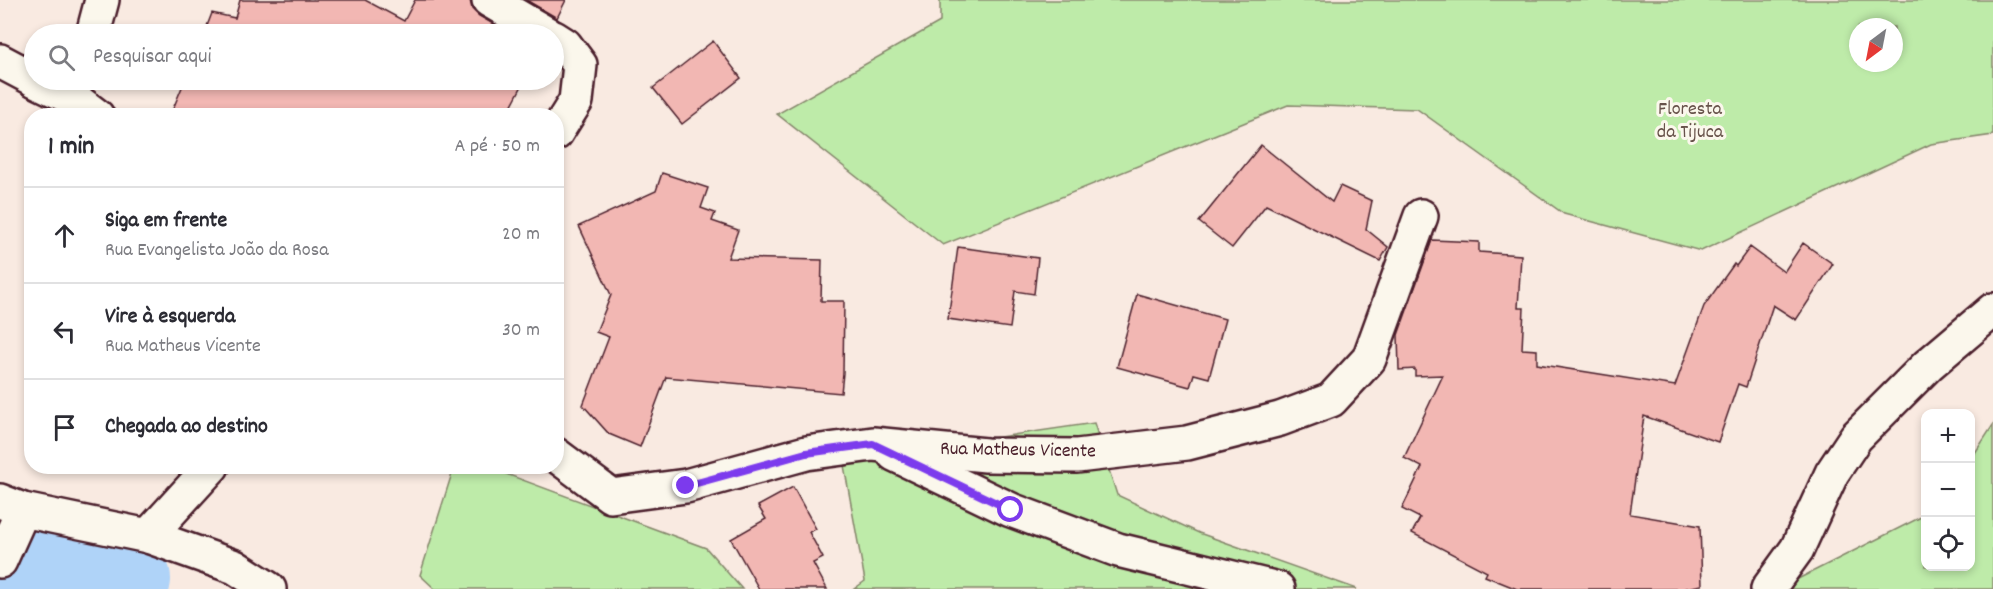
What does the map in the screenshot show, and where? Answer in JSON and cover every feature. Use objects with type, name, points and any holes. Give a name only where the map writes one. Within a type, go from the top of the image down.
[{"type":"street","points":[[96,24],[102,0]]},
{"type":"street","points":[[489,0],[530,24]]},
{"type":"street","points":[[564,44],[580,65],[576,101],[564,120]]},
{"type":"street","points":[[0,61],[24,73]]},
{"type":"street","points":[[57,90],[82,103]]},
{"type":"street","name":"Rua Matheus Vicente","points":[[564,461],[611,496],[686,486],[806,453],[873,444],[986,455],[1077,456],[1187,443],[1280,419],[1331,400],[1368,359],[1421,216]]},
{"type":"street","points":[[1768,589],[1797,549],[1832,473],[1857,437],[1928,365],[1993,310]]},
{"type":"street","points":[[873,444],[1011,510],[1118,550],[1278,589]]},
{"type":"street","points":[[148,536],[193,474]]},
{"type":"street","points":[[0,561],[11,506],[148,536],[236,567],[269,589]]},
{"type":"green space","name":"Floresta da Tijuca","points":[[940,0],[1993,0],[1993,135],[1931,144],[1701,251],[1564,214],[1417,109],[1288,105],[943,245],[777,114],[940,22]]},
{"type":"green space","points":[[1094,423],[1117,495],[1199,533],[1357,589],[854,589],[865,581],[843,460]]},
{"type":"green space","points":[[1993,425],[1993,589],[1778,589],[1921,517],[1921,571],[1975,571],[1975,453]]},
{"type":"green space","points":[[452,474],[507,474],[706,548],[742,589],[435,589],[420,575]]},
{"type":"building","points":[[240,0],[365,0],[404,21],[415,0],[470,0],[472,9],[493,24],[208,24],[212,13],[235,18]]},
{"type":"building","points":[[526,0],[566,0],[557,18]]},
{"type":"building","points":[[713,41],[741,78],[682,124],[653,88]]},
{"type":"building","points":[[181,90],[520,90],[510,108],[173,108]]},
{"type":"building","points":[[1261,145],[1332,202],[1340,186],[1372,201],[1366,229],[1388,247],[1380,261],[1266,205],[1232,248],[1199,222]]},
{"type":"building","points":[[662,173],[708,188],[701,208],[715,213],[712,221],[738,230],[728,258],[822,260],[821,301],[844,301],[841,393],[666,377],[640,447],[609,434],[583,405],[609,337],[596,332],[611,295],[579,226],[656,191]]},
{"type":"building","points":[[1432,240],[1479,242],[1479,252],[1521,255],[1518,308],[1524,308],[1522,349],[1537,350],[1537,364],[1675,386],[1704,306],[1734,264],[1736,266],[1750,247],[1784,272],[1803,243],[1833,264],[1796,320],[1773,305],[1746,387],[1738,384],[1718,442],[1644,416],[1630,514],[1700,526],[1702,585],[1682,589],[1517,589],[1485,576],[1487,572],[1412,533],[1420,518],[1402,509],[1422,467],[1404,458],[1443,375],[1415,376],[1415,369],[1399,370],[1398,335]]},
{"type":"building","points":[[958,247],[1038,258],[1034,294],[1015,291],[1010,328],[948,319]]},
{"type":"building","points":[[1137,294],[1225,319],[1209,378],[1194,374],[1190,387],[1117,367]]},
{"type":"building","points":[[793,487],[816,529],[809,532],[823,558],[813,563],[827,589],[759,589],[731,539],[766,519],[758,506]]},
{"type":"waterway","points":[[0,565],[128,579]]},
{"type":"route","points":[[686,486],[806,453],[873,444],[1011,510]]}]
